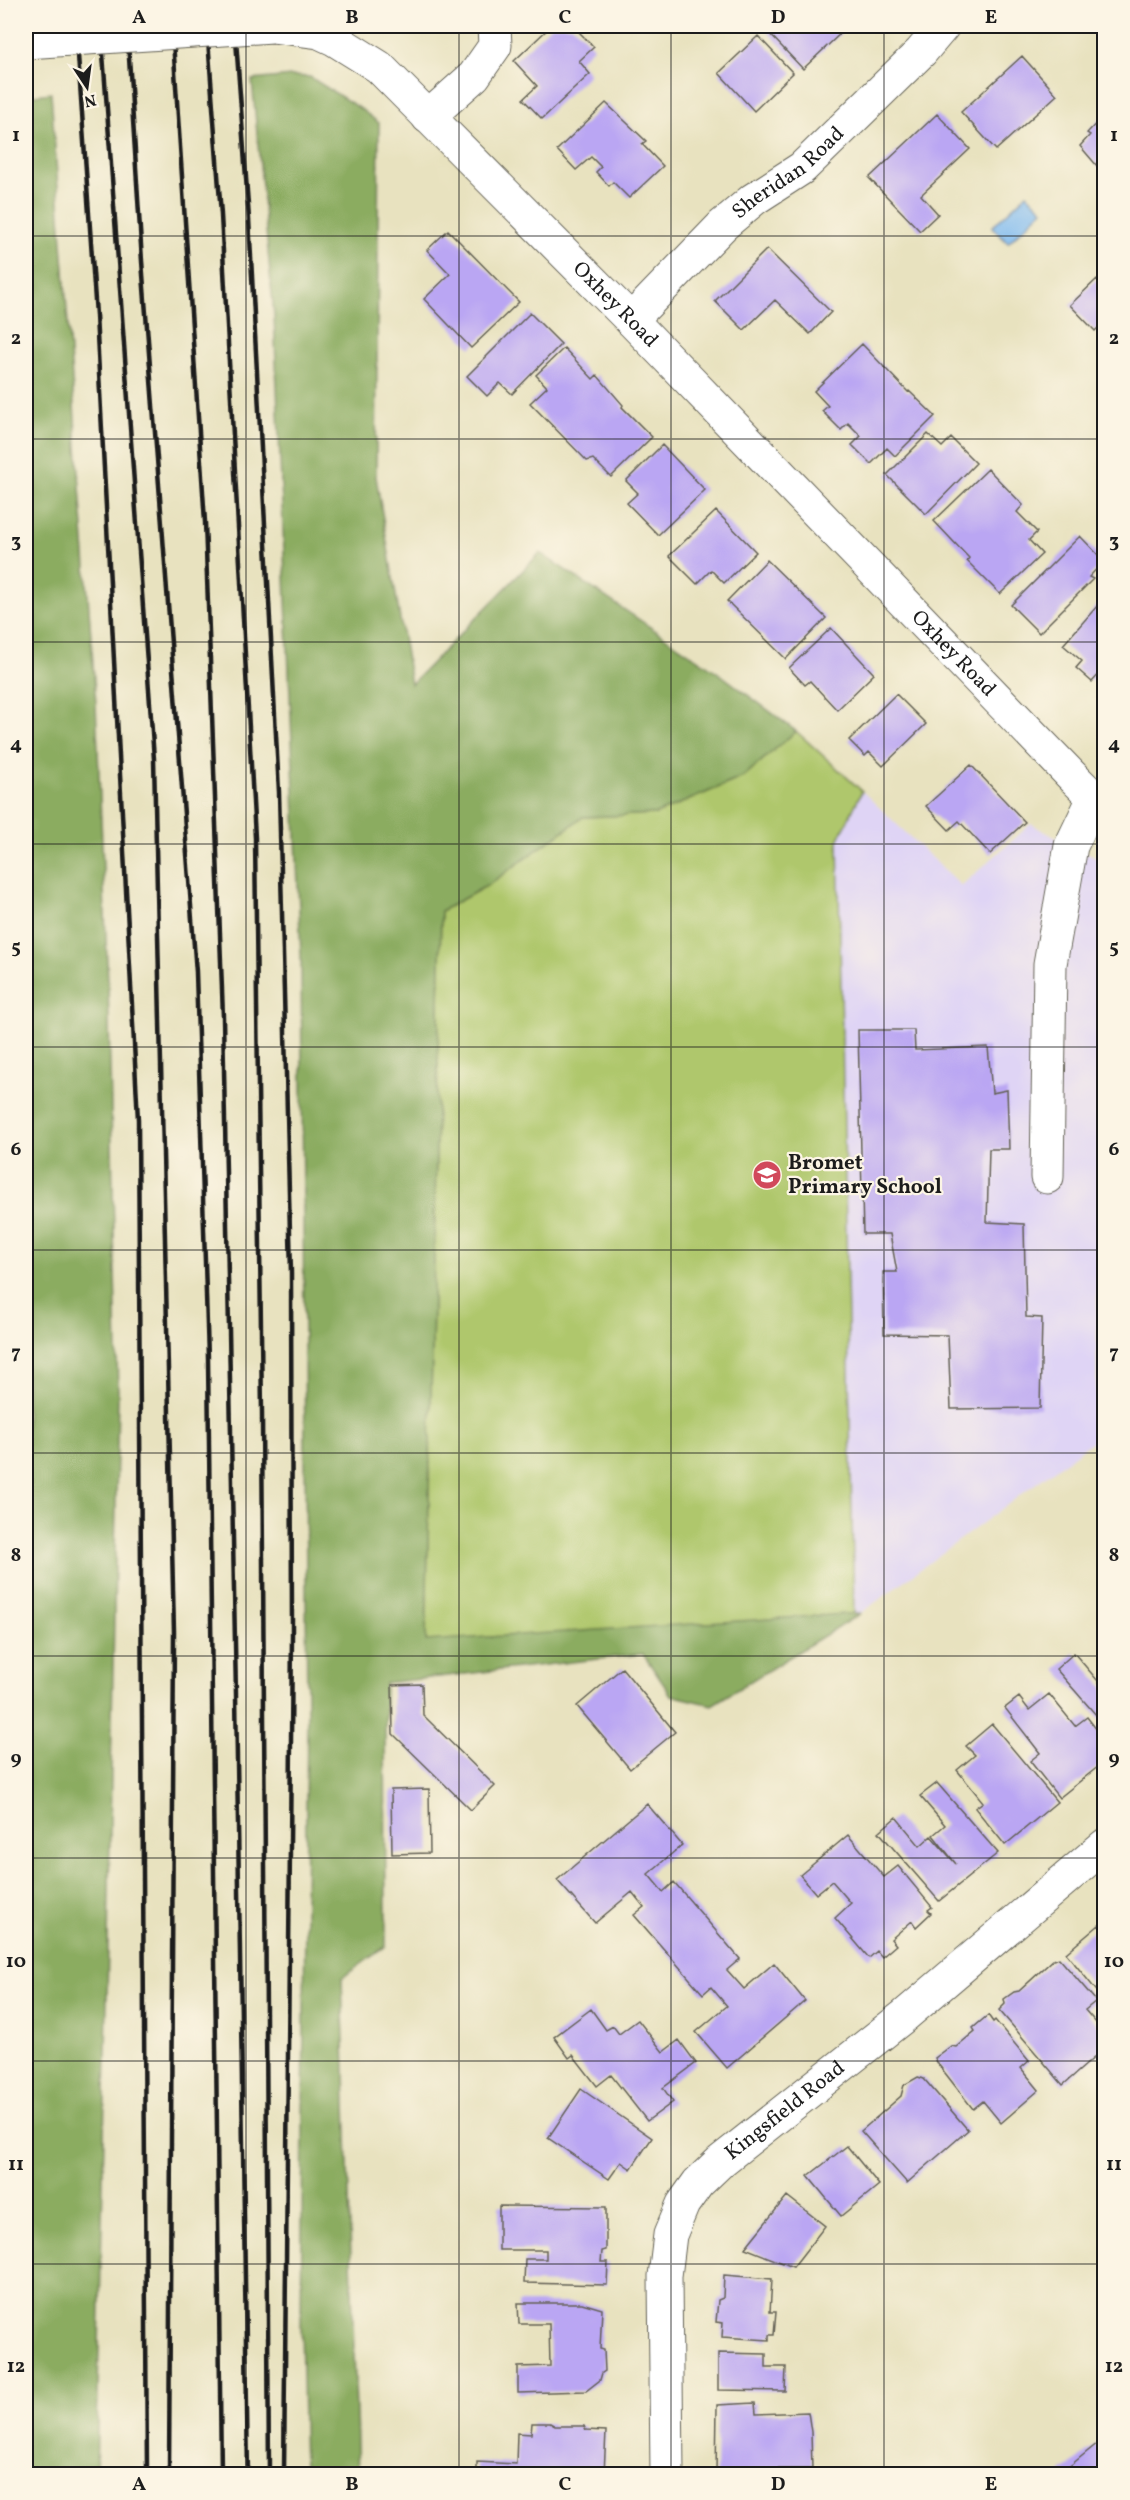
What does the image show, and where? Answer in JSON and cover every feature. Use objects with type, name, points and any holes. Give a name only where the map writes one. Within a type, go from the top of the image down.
[{"type":"street","name":"Oxhey Road","points":[[26,42],[272,26],[319,32],[379,67],[631,320],[1099,801]]},
{"type":"street","points":[[428,117],[474,76],[495,46],[494,26]]},
{"type":"street","name":"Sheridan Road","points":[[631,320],[723,225],[754,199],[802,168],[921,52],[943,26]]},
{"type":"street","points":[[1047,1177],[1050,963],[1071,846],[1099,801]]},
{"type":"street","name":"Kingsfield Road","points":[[667,2475],[665,2276],[670,2235],[683,2204],[698,2183],[721,2161],[903,2017],[1104,1846]]},
{"type":"shaded area","name":"Bromet Primary School","points":[[796,731],[961,886],[1031,824],[1101,859],[1096,1439],[861,1613],[426,1642],[444,766]]},
{"type":"green space","points":[[291,76],[310,77],[379,123],[376,477],[411,684],[540,553],[720,674],[796,731],[743,777],[656,814],[583,817],[488,885],[441,911],[426,1641],[861,1613],[712,1705],[671,1695],[643,1654],[385,1683],[386,1946],[342,1978],[358,2474],[304,2474],[301,2322],[307,1712],[301,957],[274,316],[252,80]]},
{"type":"green space","points":[[51,93],[96,704],[108,982],[118,1394],[96,2474],[26,2474],[26,96]]},
{"type":"green space","name":"Bromet Primary School","points":[[796,731],[862,791],[838,841],[854,1614],[426,1642],[441,911],[488,885],[583,817],[656,814],[743,777]]},
{"type":"water","points":[[1027,194],[1043,210],[1008,243],[992,227]]},
{"type":"building","points":[[551,26],[573,26],[594,47],[579,61],[590,74],[542,119],[523,99],[537,86],[514,61]]},
{"type":"building","points":[[771,26],[841,26],[845,29],[803,69],[766,30]]},
{"type":"building","points":[[758,36],[793,73],[754,111],[719,73]]},
{"type":"building","points":[[1022,56],[1057,95],[996,150],[961,112]]},
{"type":"building","points":[[606,103],[646,141],[642,144],[663,166],[629,198],[613,182],[609,186],[596,172],[601,167],[591,157],[576,170],[557,150]]},
{"type":"building","points":[[937,114],[970,149],[921,195],[938,214],[920,231],[869,178]]},
{"type":"building","points":[[1104,115],[1104,174],[1080,146],[1090,135],[1087,133]]},
{"type":"building","points":[[448,230],[519,302],[471,348],[424,299],[450,274],[427,250]]},
{"type":"building","points":[[767,249],[831,312],[810,334],[775,300],[744,330],[715,301]]},
{"type":"building","points":[[1097,279],[1104,286],[1104,322],[1095,331],[1070,305]]},
{"type":"building","points":[[530,313],[561,344],[512,394],[500,383],[487,396],[467,376]]},
{"type":"building","points":[[862,344],[908,392],[935,416],[895,456],[887,448],[871,464],[852,445],[861,436],[848,423],[841,430],[822,411],[828,406],[814,391]]},
{"type":"building","points":[[564,348],[593,379],[597,375],[623,405],[622,407],[652,437],[611,477],[593,459],[587,461],[530,403],[547,387],[536,375]]},
{"type":"building","points":[[928,434],[942,447],[951,438],[976,463],[926,514],[887,475]]},
{"type":"building","points":[[662,445],[705,490],[658,535],[627,503],[638,493],[626,481]]},
{"type":"building","points":[[988,469],[1023,505],[1017,512],[1037,532],[1029,540],[1042,554],[1000,594],[967,561],[969,558],[934,521]]},
{"type":"building","points":[[716,511],[756,552],[724,583],[711,570],[697,584],[669,556]]},
{"type":"building","points":[[1080,536],[1104,561],[1089,577],[1093,579],[1039,633],[1011,605]]},
{"type":"building","points":[[767,560],[826,618],[786,659],[727,601]]},
{"type":"building","points":[[1098,605],[1104,611],[1104,673],[1102,671],[1092,682],[1076,668],[1082,661],[1063,645]]},
{"type":"building","points":[[831,628],[874,674],[837,710],[810,681],[805,685],[789,668]]},
{"type":"building","points":[[896,694],[926,724],[883,766],[869,752],[865,756],[849,740]]},
{"type":"building","points":[[971,765],[1025,822],[990,854],[959,821],[949,830],[926,806]]},
{"type":"building","points":[[858,1030],[914,1030],[915,1050],[988,1047],[992,1093],[1007,1090],[1009,1149],[989,1149],[987,1222],[1024,1224],[1026,1317],[1042,1318],[1040,1408],[951,1409],[948,1335],[884,1334],[883,1272],[897,1272],[890,1234],[863,1234]]},
{"type":"building","points":[[1074,1653],[1104,1688],[1104,1724],[1056,1669]]},
{"type":"building","points":[[622,1668],[675,1732],[630,1769],[577,1706]]},
{"type":"building","points":[[422,1684],[423,1715],[495,1786],[471,1810],[393,1734],[392,1685]]},
{"type":"building","points":[[1049,1694],[1075,1726],[1087,1717],[1104,1739],[1104,1762],[1059,1798],[1030,1761],[1040,1753],[1005,1708],[1019,1697],[1029,1710]]},
{"type":"building","points":[[992,1724],[1057,1802],[1005,1845],[975,1808],[983,1802],[957,1770],[975,1755],[966,1746]]},
{"type":"building","points":[[937,1783],[998,1853],[939,1901],[879,1832],[896,1817],[920,1846],[931,1836],[956,1864],[933,1835],[945,1825],[920,1796]]},
{"type":"building","points":[[429,1789],[430,1853],[392,1854],[391,1790]]},
{"type":"building","points":[[647,1804],[682,1845],[648,1874],[663,1892],[674,1882],[740,1959],[727,1970],[744,1989],[774,1963],[805,2001],[727,2068],[696,2032],[727,2006],[711,1987],[703,1994],[634,1915],[644,1907],[632,1892],[595,1923],[557,1880]]},
{"type":"building","points":[[848,1835],[884,1877],[898,1866],[932,1907],[928,1910],[931,1913],[916,1927],[912,1921],[891,1939],[896,1945],[882,1957],[877,1951],[869,1958],[835,1918],[851,1903],[832,1881],[816,1894],[800,1875]]},
{"type":"building","points":[[1099,1925],[1104,1932],[1104,2000],[1066,1953]]},
{"type":"building","points":[[1059,1958],[1096,2001],[1085,2010],[1104,2032],[1104,2049],[1063,2085],[999,2010],[1005,2004],[1004,1999],[1019,1991],[1053,1960]]},
{"type":"building","points":[[591,2009],[606,2030],[613,2026],[619,2034],[638,2020],[663,2052],[679,2040],[696,2063],[663,2088],[673,2102],[647,2121],[611,2075],[597,2086],[573,2055],[569,2058],[554,2037]]},
{"type":"building","points":[[988,2015],[993,2022],[995,2020],[1029,2061],[1021,2068],[1039,2090],[1001,2123],[983,2101],[973,2109],[935,2058],[951,2046],[956,2047],[975,2031],[973,2028]]},
{"type":"building","points":[[918,2077],[924,2079],[968,2130],[907,2183],[861,2131],[901,2096],[904,2085]]},
{"type":"building","points":[[581,2089],[652,2138],[631,2169],[621,2162],[609,2179],[548,2138]]},
{"type":"building","points":[[847,2146],[879,2185],[841,2216],[808,2176]]},
{"type":"building","points":[[787,2196],[825,2226],[793,2267],[745,2248]]},
{"type":"building","points":[[499,2206],[606,2207],[606,2250],[602,2251],[601,2262],[608,2262],[607,2285],[524,2283],[525,2259],[546,2259],[546,2250],[499,2250]]},
{"type":"building","points":[[724,2275],[772,2279],[770,2312],[776,2312],[774,2335],[769,2335],[769,2340],[722,2337],[723,2323],[716,2322],[718,2300],[723,2298]]},
{"type":"building","points":[[518,2303],[582,2303],[602,2309],[600,2349],[604,2350],[605,2371],[600,2380],[586,2391],[518,2393],[518,2367],[550,2366],[549,2324],[519,2324]]},
{"type":"building","points":[[718,2353],[766,2354],[766,2367],[786,2367],[785,2391],[718,2390]]},
{"type":"building","points":[[755,2403],[756,2414],[808,2412],[812,2469],[774,2469],[772,2474],[716,2474],[717,2405]]},
{"type":"building","points":[[532,2423],[584,2426],[586,2430],[606,2431],[604,2474],[477,2474],[477,2462],[516,2464],[517,2433],[531,2434]]},
{"type":"building","points":[[1104,2438],[1104,2474],[1060,2474]]},
{"type":"railway","points":[[76,26],[96,315],[138,1120],[147,2474]]},
{"type":"railway","points":[[101,26],[154,759],[174,1632],[169,2474]]},
{"type":"railway","points":[[127,26],[142,261],[196,972],[208,1358],[221,2474]]},
{"type":"railway","points":[[172,26],[205,522],[223,1017],[248,2474]]},
{"type":"railway","points":[[207,26],[221,215],[255,838],[262,1413],[269,2474]]},
{"type":"railway","points":[[235,26],[249,219],[279,792],[291,1273],[292,1635],[284,2474]]},
{"type":"place","name":"Bromet Primary School","points":[[767,1175]]}]
